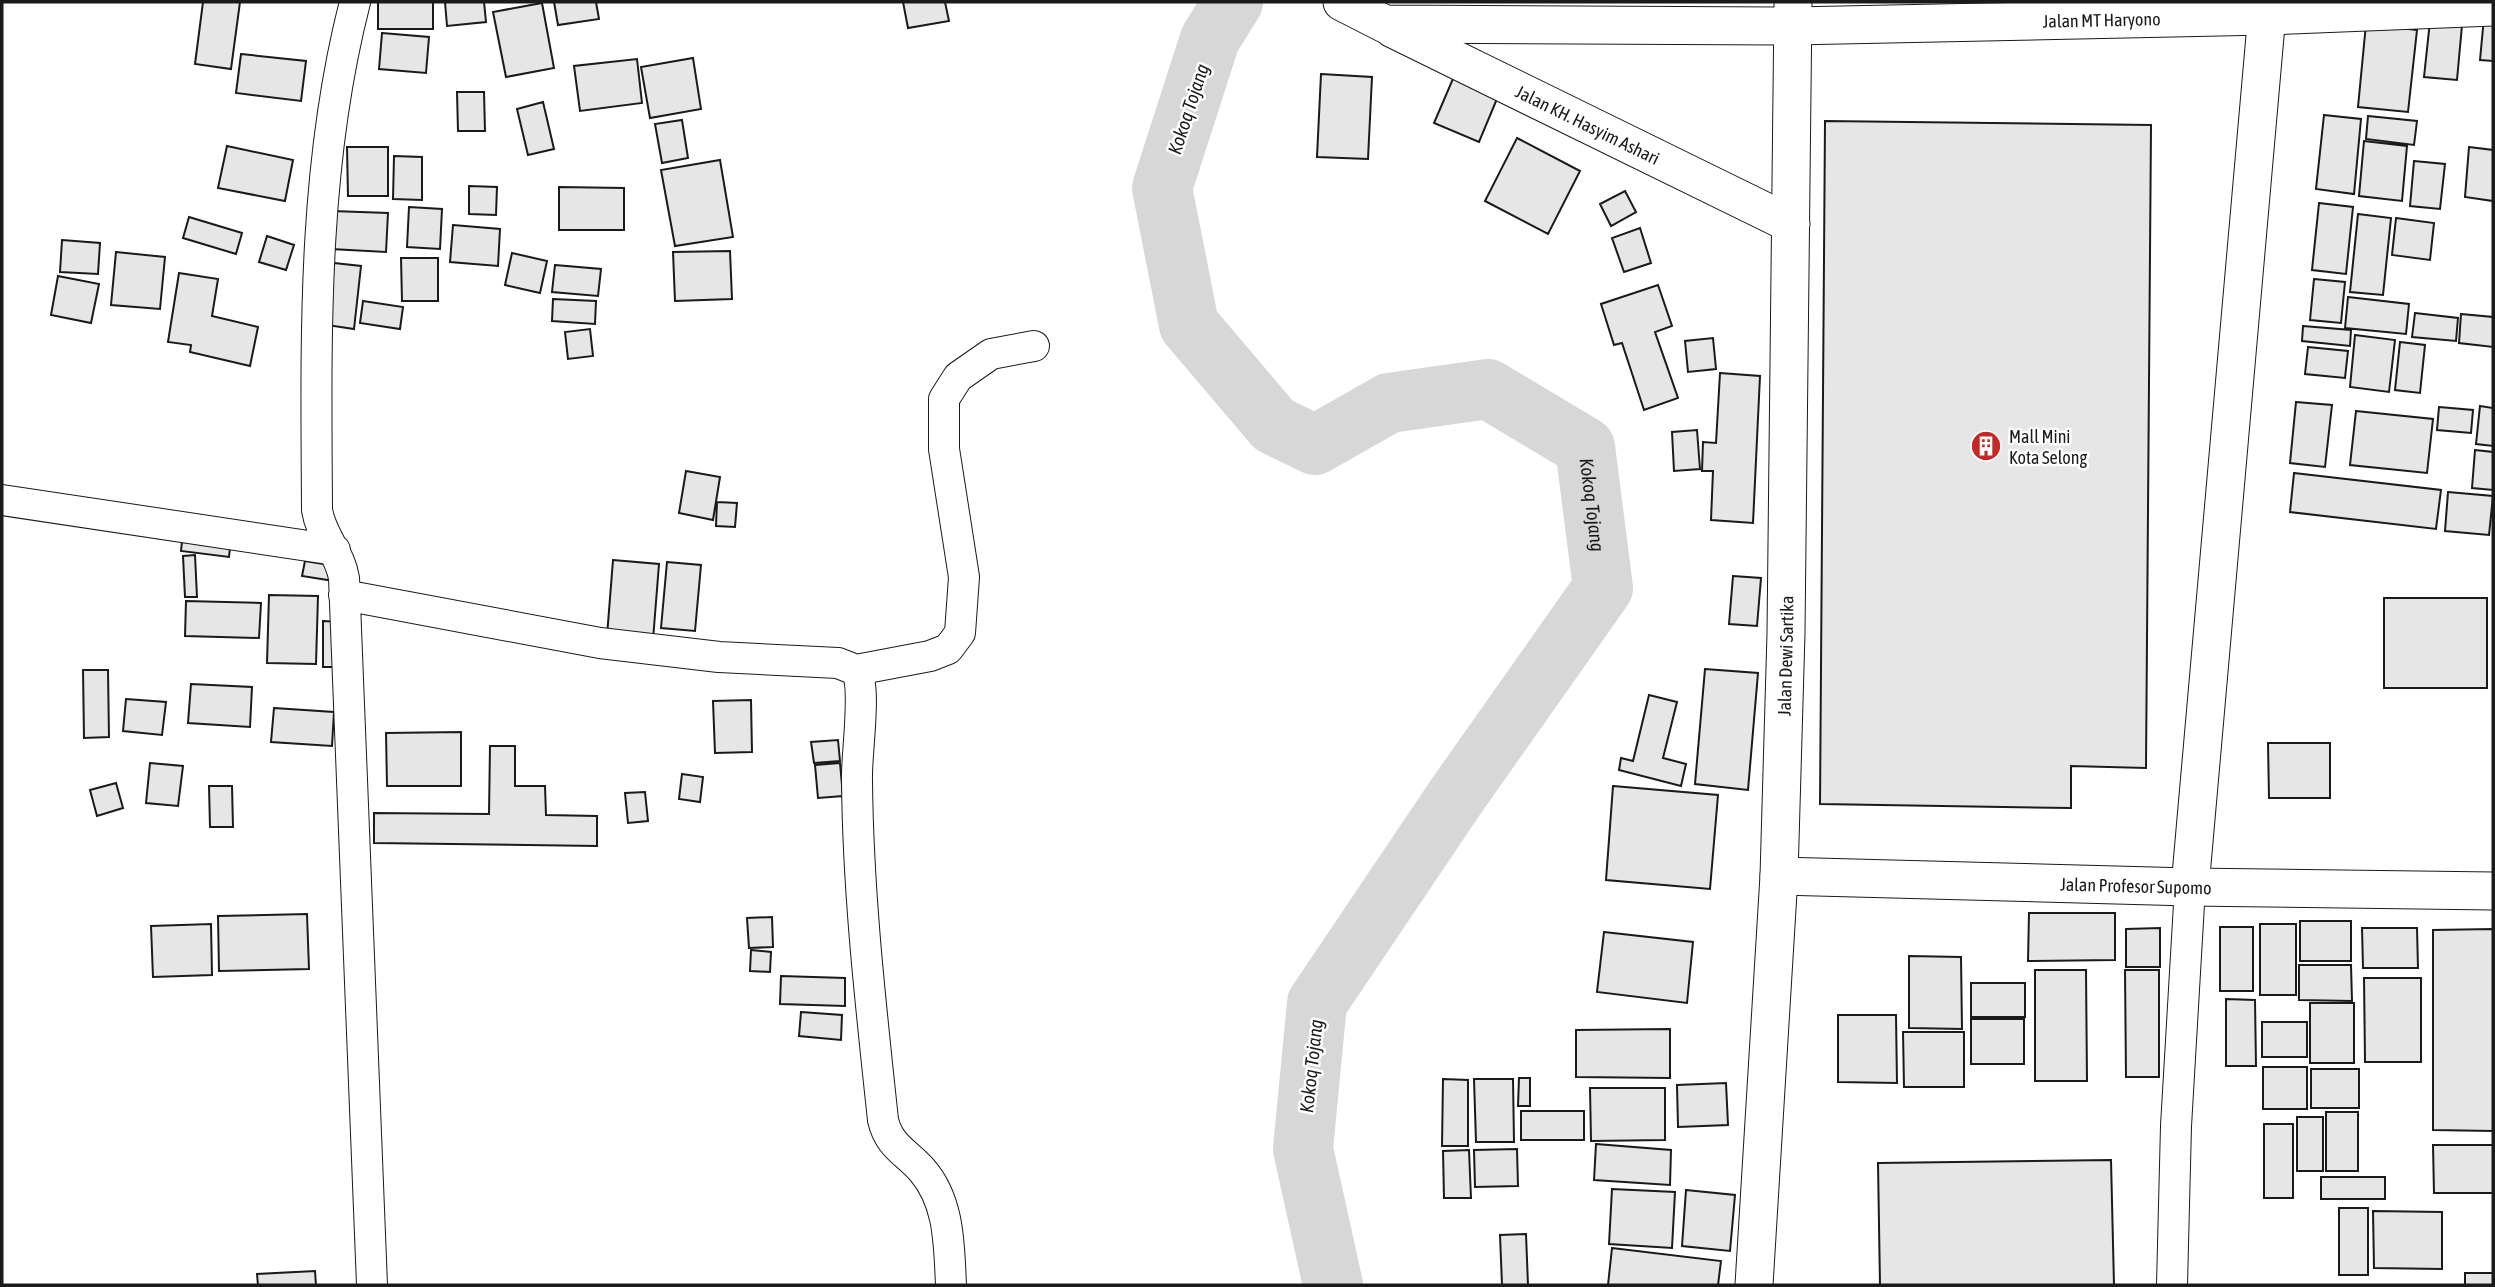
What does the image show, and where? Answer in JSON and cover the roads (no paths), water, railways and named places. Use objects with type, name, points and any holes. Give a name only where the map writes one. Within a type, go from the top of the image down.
[{"type":"street","points":[[355,2],[330,127],[316,278],[317,510],[323,533],[335,550],[342,569],[344,595],[372,1285]]},
{"type":"street","name":"Jalan KH. Hasyim Ashari","points":[[1342,2],[1791,224]]},
{"type":"street","name":"Jalan MT Haryono","points":[[1793,14],[2493,7]]},
{"type":"street","points":[[2172,1285],[2176,1126],[2190,887],[2268,9]]},
{"type":"street","name":"Jalan KH. Hasyim Ashari","points":[[1385,24],[1793,14]]},
{"type":"street","name":"Jalan Dewi Sartika","points":[[1754,1285],[1779,876],[1786,633],[1793,14]]},
{"type":"street","points":[[344,595],[600,643],[719,657],[838,663],[856,670],[930,656],[948,649],[960,633],[964,578],[944,449],[944,399],[958,377],[991,354],[1034,346]]},
{"type":"street","points":[[2,500],[335,550]]},
{"type":"street","points":[[856,670],[861,683],[856,748],[858,847],[883,1120],[894,1146],[921,1169],[938,1196],[948,1230],[951,1285]]},
{"type":"street","name":"Jalan Profesor Supomo","points":[[1779,876],[2190,887],[2493,891]]},
{"type":"waterway","name":"Kokoq Tojang","points":[[1233,2],[1210,39],[1162,188],[1189,325],[1274,425],[1315,445],[1389,403],[1488,389],[1585,447],[1603,588],[1455,798],[1317,1003],[1303,1149],[1333,1285]]},
{"type":"place","name":"Mall Mini Kota Selong","points":[[1986,446]]}]
